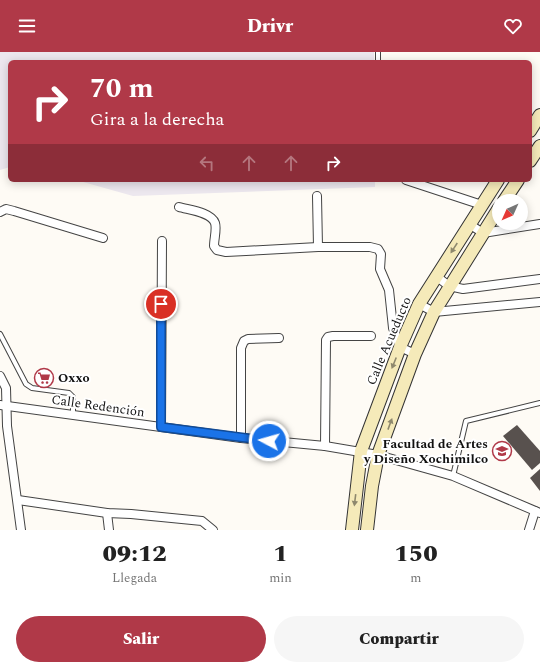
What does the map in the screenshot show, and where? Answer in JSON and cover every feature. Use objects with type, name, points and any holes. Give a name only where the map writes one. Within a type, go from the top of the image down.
[{"type":"street","points":[[532,158],[540,146]]},
{"type":"street","points":[[412,182],[482,205]]},
{"type":"street","name":"Calle Acueducto","points":[[352,530],[360,451],[400,347],[418,304],[497,182]]},
{"type":"street","points":[[509,194],[517,182]]},
{"type":"street","points":[[317,196],[318,247]]},
{"type":"street","points":[[179,208],[207,215],[213,220],[216,224],[214,246],[217,250],[226,252],[318,247],[370,247],[378,249],[381,254],[380,269],[389,290],[392,328],[400,347],[415,354]]},
{"type":"street","points":[[0,212],[6,209],[14,211],[103,238]]},
{"type":"street","points":[[367,530],[372,486],[378,455],[415,354],[434,312],[492,218]]},
{"type":"street","points":[[469,224],[483,232],[540,224]]},
{"type":"street","points":[[161,427],[162,242]]},
{"type":"street","points":[[436,276],[449,286],[463,289],[540,280]]},
{"type":"street","points":[[418,304],[434,312],[540,302]]},
{"type":"street","points":[[325,446],[326,340],[328,337],[333,336],[372,336]]},
{"type":"street","points":[[241,438],[241,348],[244,341],[248,339],[279,338]]},
{"type":"street","points":[[0,376],[6,388],[4,405],[18,500],[20,530]]},
{"type":"street","name":"Calle Redención","points":[[4,405],[241,438],[360,451],[453,476],[538,512]]},
{"type":"street","points":[[357,484],[372,486]]},
{"type":"street","points":[[18,500],[107,513],[202,521],[213,530]]},
{"type":"street","points":[[529,530],[538,512]]},
{"type":"street","points":[[107,513],[109,530]]},
{"type":"lane","points":[[0,334],[26,384],[32,388],[69,393],[73,397],[73,414]]},
{"type":"lane","points":[[453,476],[466,422],[540,403]]},
{"type":"shaded area","points":[[0,52],[374,52],[374,60],[8,60],[8,168],[0,170]]},
{"type":"shaded area","points":[[83,182],[375,182],[375,187],[133,196]]},
{"type":"building","points":[[517,425],[540,451],[540,463],[532,470],[503,436]]},
{"type":"building","points":[[540,469],[540,491],[530,478]]},
{"type":"place","name":"Oxxo","points":[[44,378]]},
{"type":"place","name":"Facultad de Artes y Diseño Xochimilco","points":[[502,451]]},
{"type":"route","points":[[161,304],[161,427],[269,441]]}]
